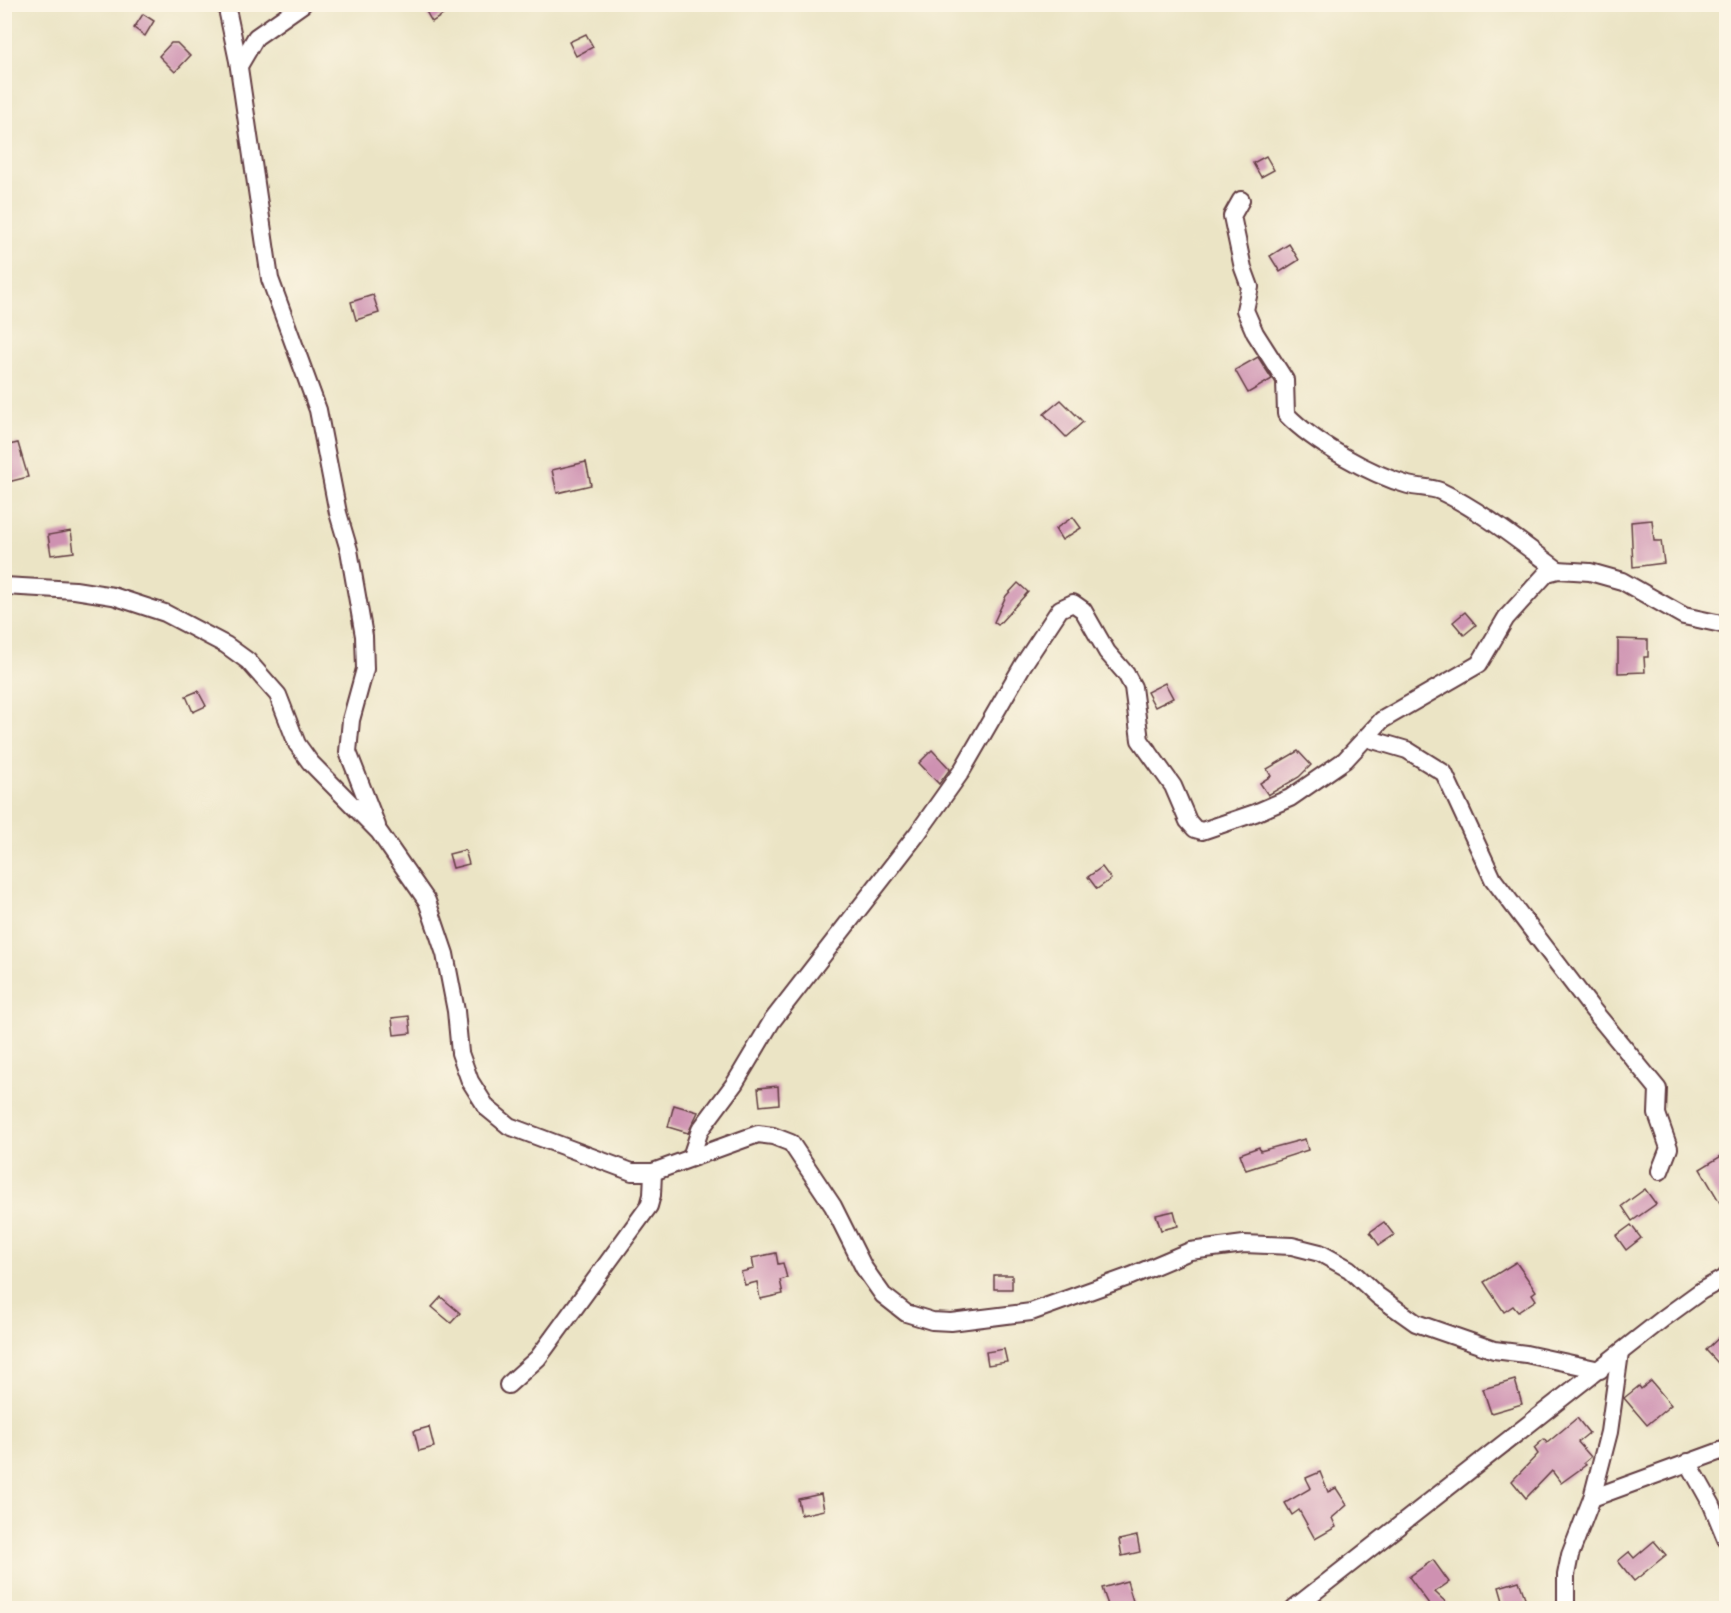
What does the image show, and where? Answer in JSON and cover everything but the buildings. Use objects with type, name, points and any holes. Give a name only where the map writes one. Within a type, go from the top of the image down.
[{"type":"street","points":[[226,4],[238,66],[270,279],[318,410],[338,513],[349,550],[364,636],[365,669],[351,720],[348,752],[379,832]]},
{"type":"street","points":[[238,66],[256,37],[303,4]]},
{"type":"street","points":[[1241,200],[1232,216],[1243,268],[1250,288],[1245,310],[1255,333],[1285,380],[1286,414],[1347,456],[1385,476],[1410,485],[1438,490],[1459,502],[1558,570]]},
{"type":"street","points":[[691,1157],[700,1130],[735,1083],[772,1021],[917,834],[961,772],[1023,665],[1060,609],[1068,603],[1073,603],[1083,610],[1107,652],[1126,674],[1132,687],[1140,740],[1173,786],[1188,821],[1196,829],[1202,831],[1216,828],[1290,798],[1346,760],[1382,720],[1479,664],[1506,618],[1541,578],[1558,570],[1590,572],[1622,581],[1684,616],[1726,625]]},
{"type":"street","points":[[4,586],[75,590],[112,596],[165,613],[226,645],[248,661],[278,695],[297,744],[309,762],[379,832],[427,901],[445,954],[456,1011],[460,1053],[470,1081],[487,1108],[509,1126],[570,1151],[632,1172],[652,1172],[758,1134],[791,1143],[833,1206],[864,1268],[883,1295],[906,1313],[932,1322],[951,1322],[1031,1312],[1190,1251],[1244,1244],[1292,1246],[1320,1253],[1349,1269],[1377,1296],[1416,1323],[1494,1350],[1526,1354],[1600,1370]]},
{"type":"street","points":[[1366,738],[1407,750],[1444,774],[1493,879],[1593,1010],[1658,1089],[1657,1114],[1669,1148],[1659,1171]]},
{"type":"street","points":[[508,1385],[538,1359],[649,1206],[652,1196],[652,1172]]},
{"type":"street","points":[[1294,1608],[1521,1428],[1701,1291],[1726,1277]]},
{"type":"street","points":[[1566,1608],[1566,1575],[1570,1555],[1592,1498],[1609,1432],[1620,1353]]},
{"type":"street","points":[[1592,1498],[1726,1449]]},
{"type":"street","points":[[1688,1462],[1712,1505],[1726,1539]]}]
